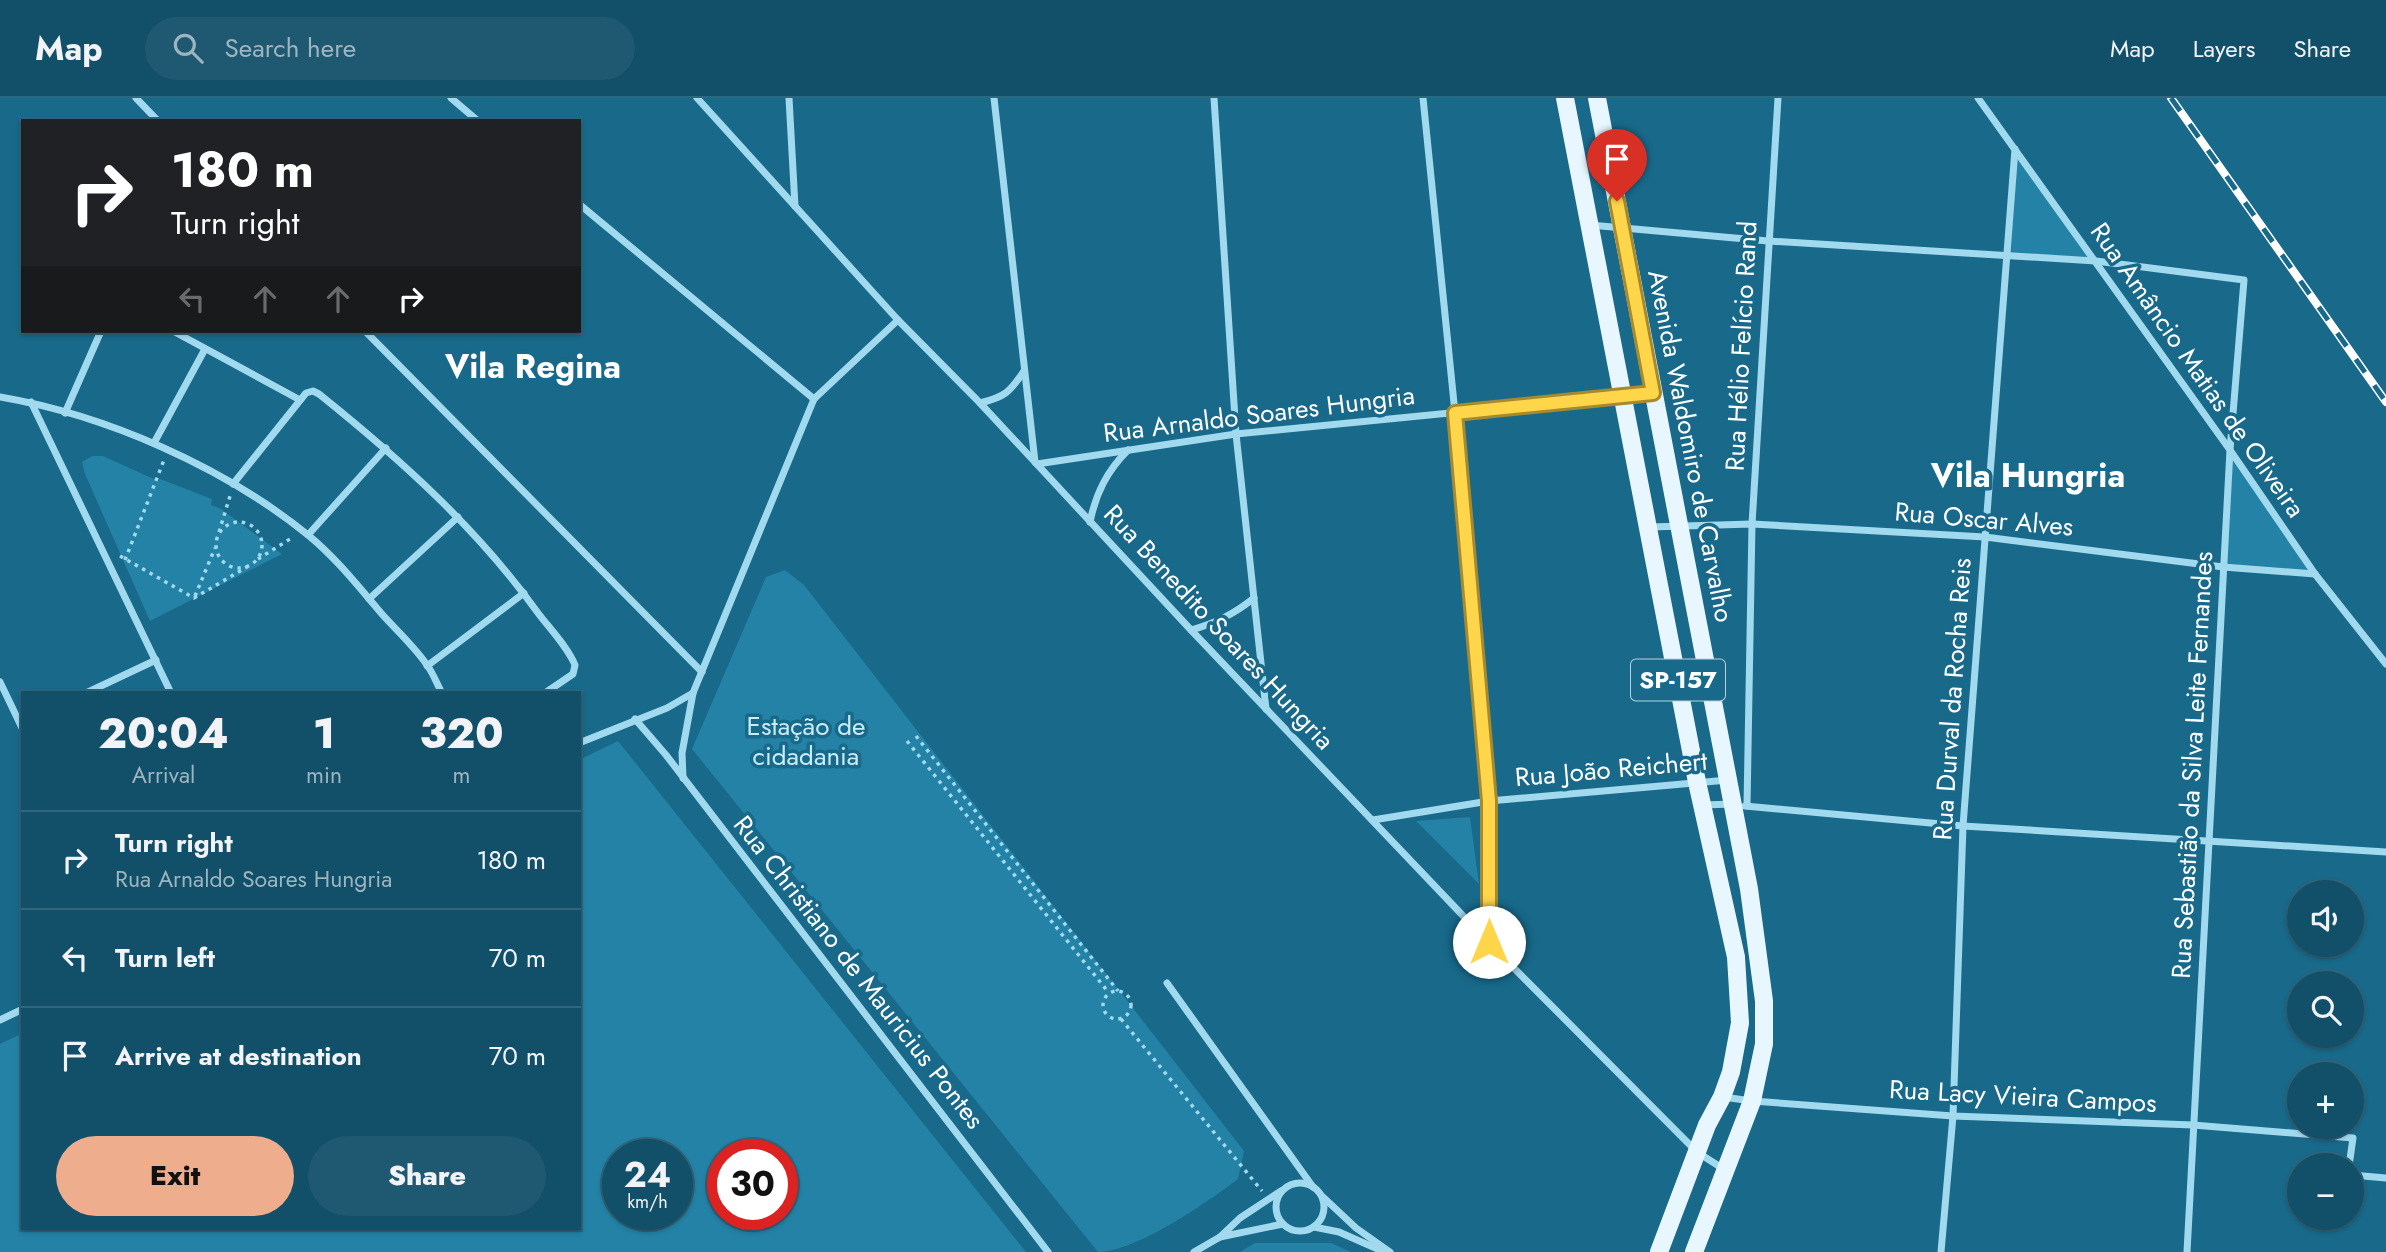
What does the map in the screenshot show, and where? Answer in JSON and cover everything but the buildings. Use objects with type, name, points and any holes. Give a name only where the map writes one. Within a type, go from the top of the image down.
[{"type":"main road","name":"SP-157","points":[[1565,98],[1697,782],[1736,957],[1740,1023],[1731,1072],[1722,1097],[1707,1125],[1659,1252]]},
{"type":"main road","name":"Avenida Waldomiro de Carvalho","points":[[1597,98],[1728,780],[1740,805],[1764,1001],[1764,1044],[1752,1101],[1693,1252]]},
{"type":"street","points":[[136,98],[156,119]]},
{"type":"street","points":[[451,98],[476,119]]},
{"type":"street","name":"Rua Benedito Soares Hungria","points":[[696,98],[898,320],[980,403],[1191,630],[1489,942],[1697,1152],[1725,1170]]},
{"type":"street","points":[[789,98],[795,206]]},
{"type":"street","points":[[994,98],[1036,463]]},
{"type":"street","points":[[1214,98],[1236,434],[1266,709]]},
{"type":"street","points":[[1423,98],[1455,413],[1489,801],[1489,942]]},
{"type":"street","name":"Rua Hélio Felício Rand","points":[[1740,805],[1752,524],[1778,98]]},
{"type":"street","name":"Rua Amâncio Matias de Oliveira","points":[[1978,98],[2230,450],[2315,574],[2386,664]]},
{"type":"street","name":"Rua Durval da Rocha Reis","points":[[1941,1252],[1953,1116],[1963,827],[2015,149]]},
{"type":"street","points":[[581,206],[814,399]]},
{"type":"street","points":[[1590,225],[1768,241],[2096,261]]},
{"type":"street","name":"Rua Sebastião da Silva Leite Fernandes","points":[[2096,261],[2244,280],[2230,450],[2187,1252]]},
{"type":"street","points":[[683,779],[682,752],[693,693],[814,399],[898,320]]},
{"type":"street","points":[[65,413],[100,333]]},
{"type":"street","points":[[177,333],[300,400]]},
{"type":"street","points":[[367,333],[702,672]]},
{"type":"street","points":[[154,443],[205,349]]},
{"type":"street","points":[[980,403],[1000,398],[1010,391],[1025,371]]},
{"type":"street","points":[[233,484],[306,393],[313,391],[319,394],[386,448],[458,517],[524,593],[575,666],[573,674],[548,691]]},
{"type":"street","name":"Rua Arnaldo Soares Hungria","points":[[1036,463],[1236,434],[1653,393]]},
{"type":"street","points":[[0,397],[31,402],[154,443],[233,484],[305,533],[352,578],[427,666],[441,691]]},
{"type":"street","points":[[31,402],[171,691]]},
{"type":"street","points":[[305,533],[386,448]]},
{"type":"street","points":[[1090,522],[1102,482],[1128,450]]},
{"type":"street","points":[[369,599],[458,517]]},
{"type":"street","name":"Rua Oscar Alves","points":[[1648,528],[1752,524],[1985,537],[2224,566],[2315,574]]},
{"type":"street","points":[[427,666],[524,593]]},
{"type":"street","points":[[1191,630],[1214,624],[1236,613],[1254,598]]},
{"type":"street","points":[[90,691],[156,660]]},
{"type":"street","points":[[0,683],[21,724]]},
{"type":"street","points":[[581,742],[667,708],[693,693]]},
{"type":"street","name":"Rua Christiano de Mauricius Pontes","points":[[635,719],[1048,1252]]},
{"type":"street","name":"Rua João Reichert","points":[[1373,820],[1489,801],[1728,780]]},
{"type":"street","points":[[1702,805],[1740,805],[1963,827],[2386,852]]},
{"type":"street","points":[[1167,983],[1315,1190],[1324,1206],[1323,1214],[1314,1227]]},
{"type":"street","points":[[0,1020],[21,1010]]},
{"type":"street","name":"Rua Lacy Vieira Campos","points":[[1722,1097],[1953,1116],[2193,1125],[2322,1135],[2353,1138],[2351,1153]]},
{"type":"street","points":[[2364,1176],[2386,1178]]},
{"type":"street","points":[[1195,1252],[1220,1237],[1240,1219],[1284,1189],[1298,1184],[1315,1190],[1356,1228],[1390,1252]]},
{"type":"street","points":[[1283,1224],[1276,1209],[1284,1189]]},
{"type":"street","points":[[1220,1237],[1283,1224],[1298,1231],[1314,1227],[1339,1232],[1384,1252]]},
{"type":"path","points":[[125,560],[168,450]]},
{"type":"path","points":[[194,598],[216,544],[233,484]]},
{"type":"path","points":[[219,534],[230,524],[245,523],[252,526],[261,538],[262,546],[257,560]]},
{"type":"path","points":[[194,598],[305,533]]},
{"type":"path","points":[[100,544],[194,598]]},
{"type":"path","points":[[216,544],[223,562],[237,568],[247,567]]},
{"type":"path","points":[[916,736],[1118,990],[1127,995],[1131,1003],[1129,1013],[1121,1019],[1112,1018],[1105,1012],[1103,1004],[1109,993],[1118,990]]},
{"type":"path","points":[[907,741],[1109,993]]},
{"type":"path","points":[[1121,1019],[1269,1199]]},
{"type":"green space","points":[[2017,159],[2019,160],[2089,257],[2009,253]]},
{"type":"green space","points":[[92,456],[103,456],[158,481],[160,479],[212,499],[211,505],[221,509],[282,554],[150,621],[85,474],[82,462]]},
{"type":"green space","points":[[2233,457],[2309,571],[2226,564]]},
{"type":"green space","name":"Estação de cidadania","points":[[785,570],[804,585],[1244,1151],[1238,1179],[1171,1224],[1131,1244],[1098,1252],[692,749],[766,577]]},
{"type":"green space","points":[[618,741],[1026,1252],[0,1252],[0,1044],[21,1034],[21,1230],[581,1230],[581,759]]},
{"type":"green space","points":[[1470,817],[1479,884],[1416,821]]},
{"type":"green space","points":[[1255,1243],[1331,1243],[1351,1252],[1240,1252]]},
{"type":"railway","points":[[2171,98],[2386,402]]},
{"type":"district","name":"Vila Regina","points":[[533,366]]},
{"type":"district","name":"Vila Hungria","points":[[2028,475]]},
{"type":"route","points":[[1489,942],[1489,801],[1455,413],[1653,393],[1617,201]]}]
